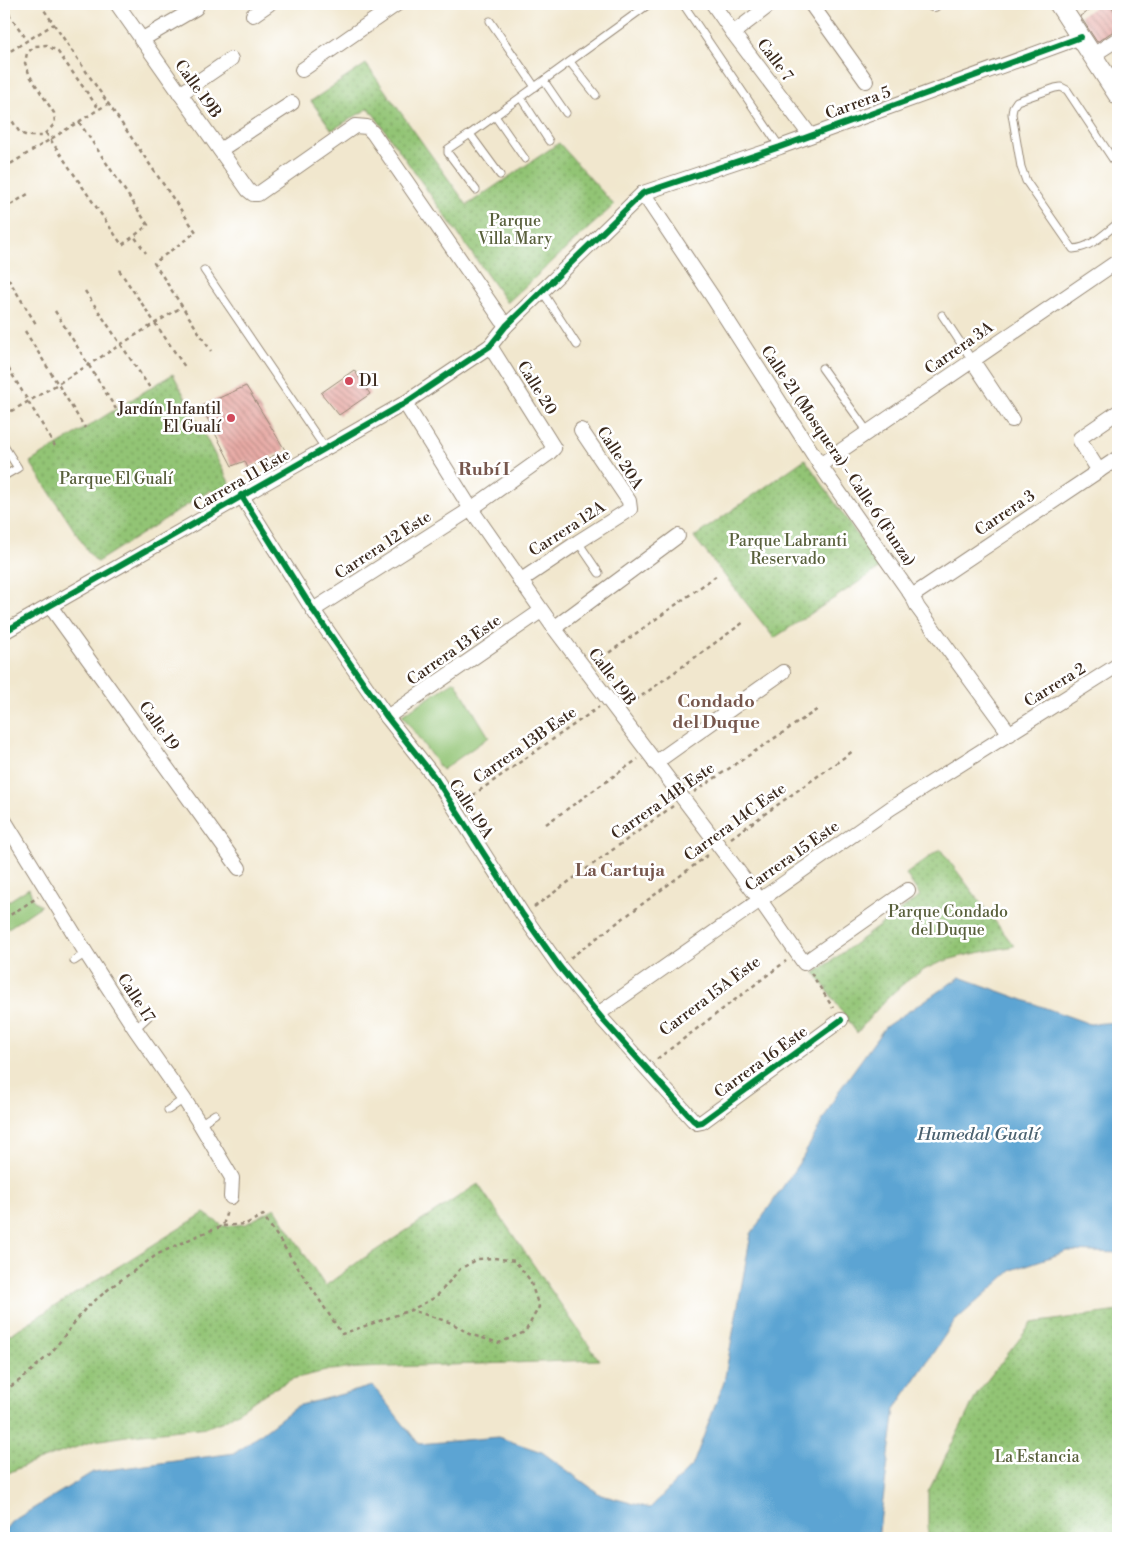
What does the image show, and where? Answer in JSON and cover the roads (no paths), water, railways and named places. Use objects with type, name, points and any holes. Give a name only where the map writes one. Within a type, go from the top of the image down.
[{"type":"main road","points":[[1059,4],[1118,95]]},
{"type":"street","name":"Calle 19B","points":[[116,4],[254,199],[258,194],[356,126],[367,127],[374,132],[506,326]]},
{"type":"street","points":[[253,15],[269,4]]},
{"type":"street","points":[[302,70],[397,4]]},
{"type":"street","name":"Calle 7","points":[[713,4],[810,135]]},
{"type":"street","points":[[733,33],[771,4]]},
{"type":"street","points":[[811,4],[866,81]]},
{"type":"street","points":[[141,40],[196,8]]},
{"type":"street","name":"Carrera 5","points":[[643,193],[780,147],[1080,37]]},
{"type":"street","points":[[1093,55],[1118,39]]},
{"type":"street","points":[[180,94],[231,59]]},
{"type":"street","points":[[220,150],[292,103]]},
{"type":"street","points":[[490,346],[506,326],[643,193]]},
{"type":"street","name":"Calle 21 (Mosquera) - Calle 6 (Funza)","points":[[643,193],[712,296],[789,426],[820,465],[914,606],[1010,734]]},
{"type":"street","name":"Carrera 3A","points":[[820,465],[1118,260]]},
{"type":"street","name":"Carrera 11 Este","points":[[4,632],[405,403],[490,346]]},
{"type":"street","name":"Calle 20","points":[[490,346],[554,448]]},
{"type":"street","points":[[972,360],[1012,420]]},
{"type":"street","name":"Calle 19B","points":[[405,403],[471,510],[541,611],[760,900],[801,958],[908,890]]},
{"type":"street","points":[[1099,471],[1080,442],[1080,438],[1118,412]]},
{"type":"street","name":"Calle 20A","points":[[581,430],[630,505]]},
{"type":"street","name":"Carrera 12 Este","points":[[313,610],[471,510],[554,448]]},
{"type":"street","name":"Carrera 3","points":[[914,606],[1118,458]]},
{"type":"street","name":"Calle 19A","points":[[241,496],[313,610],[387,717],[436,779],[523,915],[559,966],[598,1014],[697,1123]]},
{"type":"street","name":"Carrera 12A","points":[[520,581],[630,509],[630,505]]},
{"type":"street","points":[[554,628],[678,536]]},
{"type":"street","name":"Calle 19","points":[[50,606],[239,868]]},
{"type":"street","name":"Carrera 13 Este","points":[[387,717],[541,611]]},
{"type":"street","name":"Carrera 2","points":[[1010,734],[1118,665]]},
{"type":"street","points":[[651,758],[783,672]]},
{"type":"street","name":"Carrera 15 Este","points":[[598,1014],[891,808],[1010,734]]},
{"type":"street","name":"Calle 17","points":[[4,820],[134,1029],[200,1124],[232,1178],[231,1196]]},
{"type":"street","name":"Carrera 16 Este","points":[[697,1123],[702,1122],[841,1020]]},
{"type":"lane","points":[[476,190],[448,152],[448,149],[649,4]]},
{"type":"lane","points":[[683,4],[780,147]]},
{"type":"lane","points":[[490,21],[535,87]]},
{"type":"lane","points":[[570,62],[596,95]]},
{"type":"lane","points":[[544,81],[566,113]]},
{"type":"lane","points":[[1118,167],[1067,90],[1061,87],[1055,88],[1017,101],[1013,107],[1012,114],[1026,181],[1073,249],[1088,245],[1118,223]]},
{"type":"lane","points":[[521,98],[549,141]]},
{"type":"lane","points":[[495,116],[525,159]]},
{"type":"lane","points":[[470,134],[500,175]]},
{"type":"lane","points":[[204,270],[325,448]]},
{"type":"lane","points":[[541,291],[577,345]]},
{"type":"lane","points":[[942,315],[972,360]]},
{"type":"lane","points":[[822,368],[868,432]]},
{"type":"lane","points":[[4,446],[18,468],[4,476]]},
{"type":"lane","points":[[578,542],[599,573]]},
{"type":"lane","points":[[74,961],[86,954]]},
{"type":"lane","points":[[134,1029],[148,1016]]},
{"type":"lane","points":[[168,1110],[184,1099]]},
{"type":"lane","points":[[200,1124],[215,1114]]},
{"type":"water","name":"Humedal Gualí","points":[[960,977],[1090,1024],[1118,1022],[1118,1253],[1068,1251],[1012,1270],[954,1322],[895,1409],[878,1538],[4,1538],[4,1531],[11,1522],[93,1472],[235,1453],[297,1406],[373,1386],[419,1444],[498,1437],[542,1452],[601,1495],[650,1508],[693,1464],[724,1382],[751,1234],[803,1157],[838,1092],[885,1027]]},
{"type":"place","name":"D1","points":[[349,381]]},
{"type":"place","name":"Jardín Infantil El Gualí","points":[[231,418]]},
{"type":"district","name":"Rubí I","points":[[484,469]]},
{"type":"district","name":"Condado del Duque","points":[[716,711]]},
{"type":"district","name":"La Cartuja","points":[[620,870]]},
{"type":"park label","name":"Parque Villa Mary","points":[[515,230]]},
{"type":"park label","name":"Parque El Gualí","points":[[116,479]]},
{"type":"park label","name":"Parque Labranti Reservado","points":[[788,550]]},
{"type":"park label","name":"Parque Condado del Duque","points":[[948,921]]},
{"type":"park label","name":"La Estancia","points":[[1037,1457]]}]
